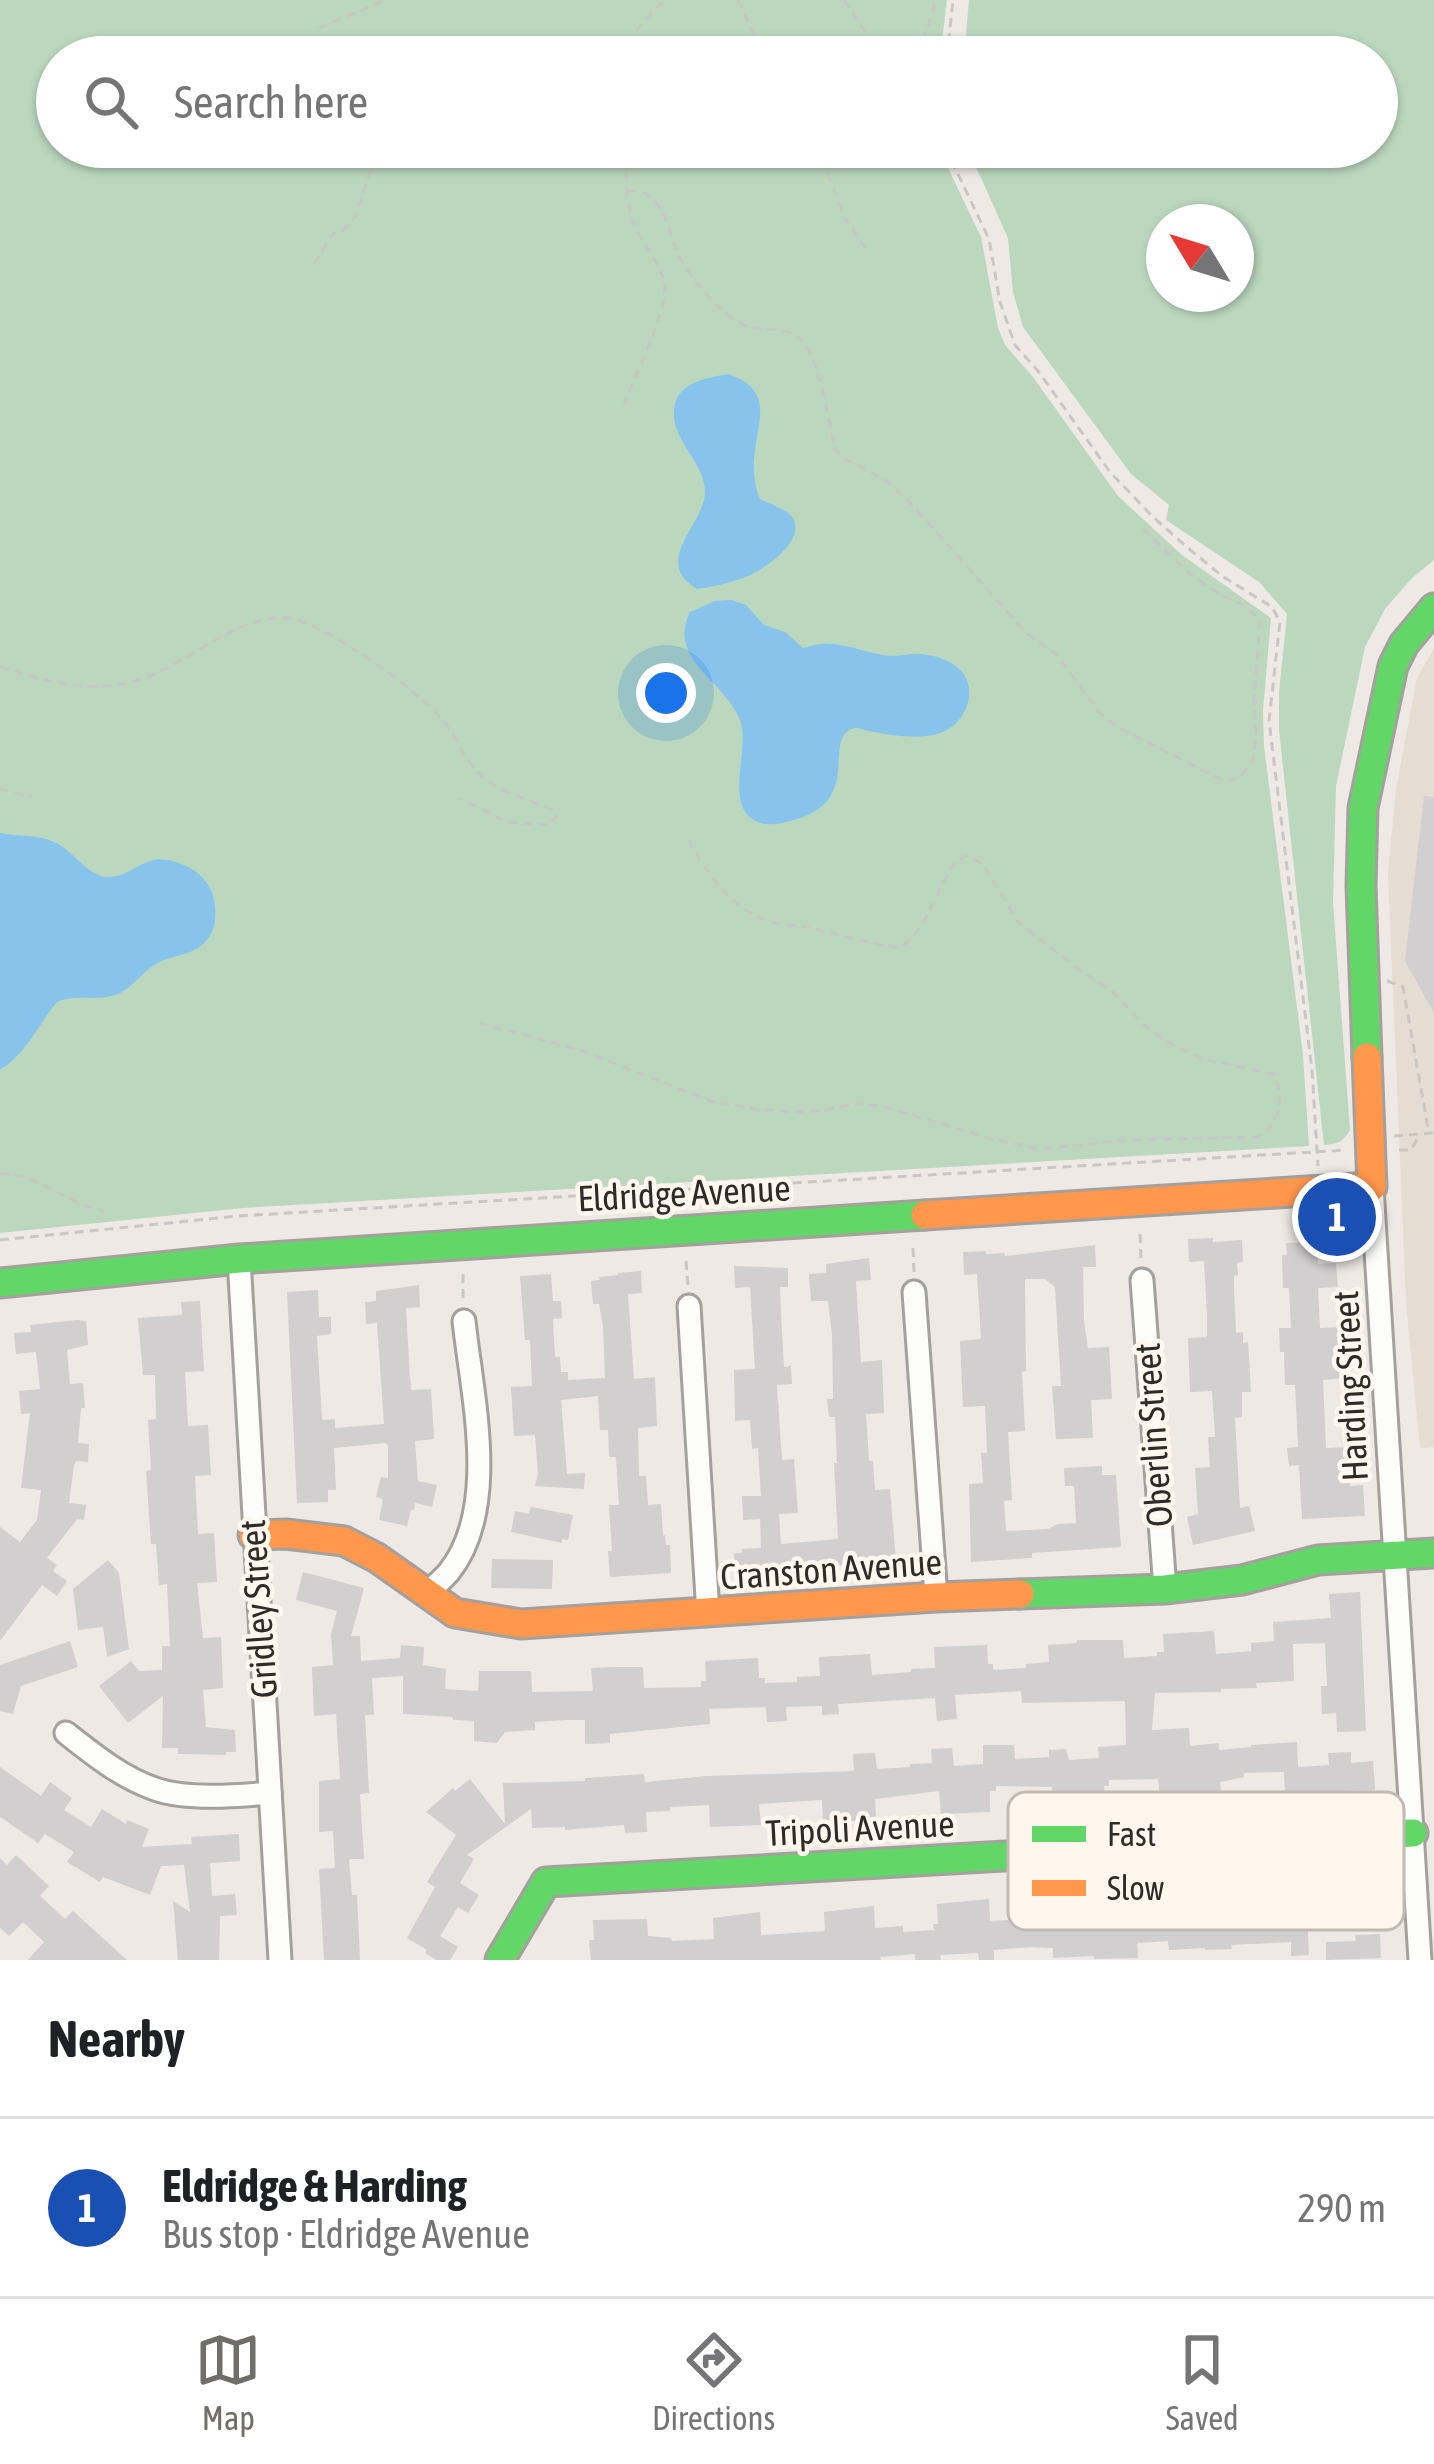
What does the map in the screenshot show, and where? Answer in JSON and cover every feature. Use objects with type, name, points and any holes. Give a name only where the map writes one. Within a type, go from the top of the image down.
[{"type":"street","name":"Harding Street","points":[[1420,1960],[1372,1187],[1360,886],[1363,808],[1394,666],[1404,644],[1434,608]]},
{"type":"street","name":"Eldridge Avenue","points":[[0,1283],[239,1258],[1372,1187]]},
{"type":"street","name":"Gridley Street","points":[[239,1258],[280,1960]]},
{"type":"street","name":"Oberlin Street","points":[[1142,1280],[1165,1589]]},
{"type":"street","points":[[914,1292],[936,1597]]},
{"type":"street","points":[[689,1306],[708,1613]]},
{"type":"street","points":[[428,1592],[450,1571],[470,1534],[476,1508],[480,1470],[464,1321]]},
{"type":"street","name":"Cranston Avenue","points":[[253,1535],[344,1541],[377,1558],[455,1613],[521,1624],[936,1597],[1165,1589],[1242,1580],[1318,1560],[1434,1553]]},
{"type":"street","points":[[66,1733],[107,1766],[158,1790],[241,1796],[270,1793]]},
{"type":"street","name":"Tripoli Avenue","points":[[1404,1834],[1413,1833]]},
{"type":"street","name":"Tripoli Avenue","points":[[500,1960],[546,1882],[1008,1856]]},
{"type":"path","points":[[319,28],[386,0]]},
{"type":"path","points":[[632,36],[666,0]]},
{"type":"path","points":[[738,0],[755,36]]},
{"type":"path","points":[[844,0],[868,36]]},
{"type":"path","points":[[925,36],[936,0]]},
{"type":"path","points":[[949,36],[953,0]]},
{"type":"path","points":[[314,264],[333,235],[355,217],[371,168]]},
{"type":"path","points":[[623,406],[661,312],[664,293],[663,277],[634,227],[626,168]]},
{"type":"path","points":[[826,168],[844,217],[867,250]]},
{"type":"path","points":[[955,168],[989,239],[1000,302],[1015,345],[1110,472],[1152,516],[1222,576],[1263,601],[1280,622],[1269,722],[1312,1070],[1321,1191]]},
{"type":"path","points":[[628,191],[639,190],[656,200],[682,262],[728,316],[744,325],[792,332],[802,339],[816,368],[836,450],[887,481],[915,508],[1026,633],[1056,654],[1099,712],[1118,727],[1215,776],[1226,781],[1240,778],[1252,761],[1256,740],[1260,621],[1246,606],[1190,574],[1141,527]]},
{"type":"path","points":[[0,667],[68,686],[112,686],[144,679],[254,623],[281,617],[297,620],[382,669],[430,706],[484,778],[551,809],[556,818],[549,825],[507,822],[458,798]]},
{"type":"path","points":[[0,789],[32,797]]},
{"type":"path","points":[[479,1023],[580,1050],[711,1101],[790,1112],[861,1103],[1039,1148],[1258,1136],[1276,1118],[1280,1094],[1273,1074],[1199,1058],[1146,1027],[1113,992],[1018,922],[991,873],[974,857],[957,860],[926,919],[900,948],[766,921],[719,886],[688,840]]},
{"type":"path","points":[[1387,981],[1403,987],[1432,1134],[1392,1136]]},
{"type":"path","points":[[1391,1150],[1412,1150],[1420,1134]]},
{"type":"path","points":[[0,1240],[238,1216],[1349,1150]]},
{"type":"path","points":[[0,1174],[17,1174],[105,1211]]},
{"type":"path","points":[[1140,1234],[1142,1280]]},
{"type":"path","points":[[913,1248],[914,1292]]},
{"type":"path","points":[[686,1261],[689,1306]]},
{"type":"path","points":[[463,1274],[464,1321]]},
{"type":"shaded area","points":[[1434,649],[1434,1447],[1420,1448],[1406,1302],[1388,873],[1396,789],[1417,678]]},
{"type":"green space","points":[[0,0],[947,0],[943,36],[36,36],[36,168],[948,168],[981,237],[1005,345],[1118,496],[1182,555],[1271,618],[1264,746],[1303,1055],[1309,1146],[243,1208],[0,1233]]},
{"type":"green space","points":[[969,0],[1434,0],[1434,560],[1385,609],[1365,647],[1336,786],[1333,902],[1350,1130],[1337,1143],[1324,1145],[1279,730],[1287,614],[1259,582],[1166,520],[1169,505],[1131,474],[1023,327],[1013,292],[1008,238],[976,168],[1398,168],[1398,36],[966,36]]},
{"type":"water","points":[[728,374],[753,389],[758,398],[754,469],[760,499],[787,512],[796,527],[788,546],[760,569],[697,589],[685,579],[678,557],[700,511],[705,487],[677,430],[675,404],[689,385]]},
{"type":"water","points":[[731,600],[746,605],[764,625],[785,632],[803,648],[830,644],[948,661],[967,679],[965,711],[954,725],[932,735],[852,729],[840,745],[835,786],[828,799],[794,820],[758,822],[747,814],[739,791],[740,720],[691,657],[686,643],[690,612]]},
{"type":"water","points":[[0,833],[54,842],[100,876],[123,874],[159,859],[179,863],[197,872],[209,887],[215,921],[200,947],[156,964],[120,993],[57,1002],[24,1048],[0,1070]]},
{"type":"building","points":[[1424,796],[1434,797],[1434,1013],[1405,961]]},
{"type":"building","points":[[1213,1238],[1213,1242],[1242,1240],[1243,1262],[1237,1263],[1238,1275],[1234,1276],[1236,1333],[1243,1332],[1243,1343],[1248,1342],[1251,1392],[1242,1392],[1242,1417],[1235,1418],[1240,1508],[1249,1506],[1255,1531],[1193,1545],[1187,1517],[1198,1514],[1195,1468],[1210,1467],[1208,1437],[1215,1437],[1212,1391],[1190,1392],[1188,1338],[1207,1337],[1207,1314],[1204,1261],[1189,1262],[1188,1239]]},
{"type":"building","points":[[1317,1242],[1318,1264],[1336,1263],[1338,1287],[1318,1288],[1320,1328],[1342,1327],[1343,1348],[1344,1378],[1323,1380],[1326,1448],[1347,1447],[1350,1486],[1363,1485],[1365,1516],[1302,1519],[1299,1465],[1289,1466],[1287,1448],[1298,1447],[1295,1385],[1285,1385],[1284,1352],[1280,1352],[1279,1328],[1291,1328],[1282,1255],[1287,1255],[1286,1243]]},
{"type":"building","points":[[1095,1245],[1096,1267],[1083,1267],[1084,1321],[1088,1348],[1109,1347],[1112,1399],[1091,1400],[1093,1438],[1056,1439],[1052,1386],[1061,1386],[1055,1287],[1045,1279],[1025,1279],[1025,1431],[1008,1432],[1012,1500],[1004,1501],[1006,1531],[1076,1523],[1074,1486],[1065,1486],[1064,1468],[1102,1466],[1102,1475],[1116,1475],[1121,1547],[971,1562],[969,1484],[983,1483],[981,1453],[987,1453],[985,1406],[963,1407],[960,1341],[981,1339],[977,1274],[964,1275],[963,1252],[1005,1256]]},
{"type":"building","points":[[869,1258],[871,1280],[856,1281],[861,1362],[882,1360],[884,1413],[866,1414],[869,1461],[873,1461],[875,1490],[890,1489],[896,1562],[735,1574],[734,1553],[761,1548],[760,1519],[743,1520],[742,1496],[761,1496],[758,1448],[752,1449],[750,1420],[735,1421],[734,1370],[755,1369],[750,1287],[735,1288],[734,1266],[788,1268],[788,1287],[780,1287],[784,1367],[791,1366],[792,1384],[777,1385],[782,1460],[794,1459],[798,1513],[779,1514],[781,1544],[838,1539],[835,1417],[829,1417],[827,1399],[833,1399],[832,1335],[828,1301],[811,1301],[809,1274],[826,1273],[826,1264]]},
{"type":"building","points":[[641,1271],[642,1293],[628,1294],[634,1379],[655,1377],[657,1426],[638,1428],[639,1476],[646,1476],[648,1505],[661,1504],[671,1573],[610,1577],[609,1505],[619,1505],[616,1457],[609,1457],[608,1430],[600,1430],[598,1396],[561,1400],[567,1474],[585,1473],[584,1489],[535,1486],[535,1435],[514,1436],[511,1387],[532,1386],[520,1276],[551,1274],[553,1301],[561,1301],[562,1318],[553,1319],[555,1357],[560,1357],[561,1372],[568,1372],[568,1380],[605,1378],[603,1326],[599,1304],[593,1304],[591,1281]]},
{"type":"building","points":[[419,1285],[420,1307],[406,1308],[409,1362],[411,1390],[431,1389],[434,1439],[415,1441],[418,1481],[437,1485],[432,1507],[415,1503],[407,1526],[379,1520],[383,1499],[376,1497],[381,1477],[388,1478],[385,1443],[334,1448],[336,1490],[328,1490],[328,1502],[297,1503],[287,1292],[318,1290],[319,1317],[331,1317],[331,1334],[317,1336],[322,1420],[335,1419],[335,1428],[384,1424],[377,1323],[366,1324],[365,1302],[376,1301],[376,1291]]},
{"type":"building","points":[[200,1301],[204,1371],[185,1372],[188,1426],[208,1425],[211,1475],[195,1476],[198,1534],[214,1533],[217,1582],[197,1583],[203,1638],[221,1637],[223,1688],[203,1690],[206,1727],[235,1730],[236,1752],[226,1755],[178,1754],[178,1748],[162,1748],[163,1696],[128,1723],[99,1686],[131,1661],[139,1671],[162,1670],[162,1646],[170,1646],[167,1584],[159,1585],[156,1544],[151,1544],[146,1471],[151,1470],[148,1420],[156,1419],[155,1375],[143,1375],[138,1318],[182,1315],[181,1302]]},
{"type":"building","points":[[86,1321],[88,1345],[67,1350],[70,1384],[83,1383],[85,1408],[81,1408],[78,1443],[89,1444],[88,1462],[74,1465],[69,1503],[86,1505],[84,1520],[77,1519],[47,1558],[57,1565],[53,1571],[67,1581],[57,1596],[42,1585],[0,1641],[0,1527],[20,1542],[37,1520],[41,1490],[21,1488],[30,1413],[21,1414],[19,1391],[40,1389],[36,1352],[16,1354],[14,1333],[31,1332],[30,1325]]},
{"type":"building","points":[[531,1507],[573,1515],[568,1540],[562,1543],[511,1532],[515,1511],[529,1514]]},
{"type":"building","points":[[492,1559],[553,1560],[552,1589],[491,1588]]},
{"type":"building","points":[[108,1560],[119,1573],[129,1649],[107,1657],[103,1627],[78,1630],[73,1589]]},
{"type":"building","points":[[303,1572],[364,1588],[351,1636],[360,1636],[361,1661],[400,1658],[401,1645],[424,1647],[423,1665],[446,1669],[445,1689],[478,1691],[479,1671],[531,1671],[532,1692],[593,1691],[591,1668],[613,1667],[643,1667],[644,1688],[701,1687],[701,1681],[706,1681],[705,1661],[758,1658],[759,1678],[765,1678],[765,1683],[820,1676],[819,1657],[870,1654],[872,1675],[911,1672],[935,1668],[934,1647],[987,1645],[993,1670],[1026,1668],[1026,1664],[1049,1662],[1048,1645],[1123,1640],[1124,1658],[1157,1656],[1164,1652],[1163,1634],[1214,1631],[1216,1654],[1251,1651],[1251,1643],[1274,1641],[1273,1622],[1331,1618],[1329,1594],[1360,1592],[1366,1731],[1337,1732],[1336,1713],[1322,1714],[1321,1686],[1327,1686],[1325,1643],[1293,1644],[1294,1681],[1256,1683],[1257,1688],[1221,1692],[1155,1693],[1152,1730],[1189,1728],[1190,1746],[1219,1743],[1219,1750],[1297,1742],[1298,1767],[1329,1765],[1328,1753],[1351,1752],[1351,1763],[1373,1761],[1375,1790],[1285,1792],[1284,1772],[1244,1773],[1244,1777],[1220,1782],[1221,1792],[1159,1792],[1158,1779],[1109,1780],[1104,1792],[996,1786],[996,1791],[990,1791],[990,1812],[941,1814],[939,1791],[875,1799],[876,1819],[854,1821],[823,1821],[822,1800],[759,1804],[761,1825],[710,1827],[709,1805],[670,1807],[670,1811],[646,1812],[647,1832],[625,1833],[624,1825],[532,1828],[531,1809],[467,1855],[474,1859],[460,1883],[479,1895],[468,1913],[458,1907],[440,1936],[458,1947],[450,1960],[436,1960],[407,1938],[435,1887],[427,1882],[456,1835],[426,1812],[470,1779],[505,1824],[503,1783],[644,1774],[645,1782],[854,1771],[853,1754],[875,1753],[877,1769],[910,1767],[932,1763],[931,1749],[952,1748],[954,1766],[983,1764],[983,1745],[1014,1745],[1015,1759],[1049,1757],[1049,1750],[1066,1749],[1069,1760],[1099,1758],[1098,1747],[1126,1745],[1125,1701],[1022,1703],[1021,1691],[955,1695],[957,1719],[937,1721],[935,1698],[838,1704],[839,1714],[822,1715],[822,1706],[786,1707],[787,1721],[767,1722],[766,1707],[709,1709],[710,1724],[610,1734],[610,1743],[585,1744],[585,1720],[567,1720],[535,1722],[535,1730],[505,1732],[497,1743],[474,1741],[474,1721],[403,1714],[403,1676],[372,1678],[374,1715],[365,1715],[369,1793],[360,1794],[364,1859],[349,1859],[352,1895],[357,1895],[360,1960],[324,1960],[319,1869],[335,1868],[333,1831],[319,1832],[319,1781],[340,1779],[336,1714],[314,1716],[312,1667],[333,1665],[331,1635],[337,1611],[296,1600]]},
{"type":"building","points":[[70,1641],[78,1667],[21,1686],[13,1714],[0,1711],[0,1665]]},
{"type":"building","points":[[0,1767],[41,1796],[50,1782],[72,1798],[64,1810],[91,1827],[102,1809],[126,1824],[127,1820],[149,1829],[142,1847],[192,1844],[191,1837],[239,1834],[240,1861],[210,1863],[212,1896],[235,1894],[237,1915],[220,1916],[219,1960],[178,1960],[173,1901],[190,1912],[184,1865],[161,1866],[150,1895],[103,1877],[100,1882],[67,1862],[74,1852],[45,1834],[38,1843],[0,1817]]},
{"type":"building","points":[[16,1855],[49,1886],[40,1896],[65,1919],[73,1911],[127,1960],[28,1960],[44,1942],[23,1922],[9,1936],[0,1928],[0,1858],[7,1865]]},
{"type":"building","points":[[989,1899],[990,1921],[1008,1920],[1008,1930],[1308,1930],[1309,1955],[1291,1956],[1291,1942],[1169,1950],[1168,1941],[1137,1943],[1138,1958],[1053,1958],[1053,1948],[1031,1947],[994,1950],[994,1960],[979,1960],[978,1953],[940,1955],[941,1960],[915,1960],[915,1954],[881,1960],[591,1960],[589,1940],[594,1940],[593,1920],[647,1919],[648,1936],[672,1941],[714,1939],[713,1918],[760,1912],[761,1935],[825,1931],[824,1912],[874,1906],[875,1928],[934,1930],[937,1904]]},
{"type":"building","points":[[1380,1934],[1381,1958],[1326,1960],[1326,1942]]},
{"type":"traffic: fast","points":[[1367,1057],[1363,808],[1393,666],[1404,644],[1434,608]]},
{"type":"traffic: fast","points":[[0,1283],[239,1259],[925,1215]]},
{"type":"traffic: fast","points":[[1020,1594],[1165,1589],[1242,1580],[1318,1560],[1434,1553]]},
{"type":"traffic: fast","points":[[1404,1834],[1413,1833]]},
{"type":"traffic: fast","points":[[500,1960],[546,1882],[1008,1856]]},
{"type":"traffic: slow","points":[[925,1215],[1372,1187],[1367,1057]]},
{"type":"traffic: slow","points":[[253,1535],[344,1541],[377,1558],[455,1613],[521,1624],[1020,1594]]},
{"type":"place","name":"Eldridge & Harding","points":[[1337,1217]]}]
